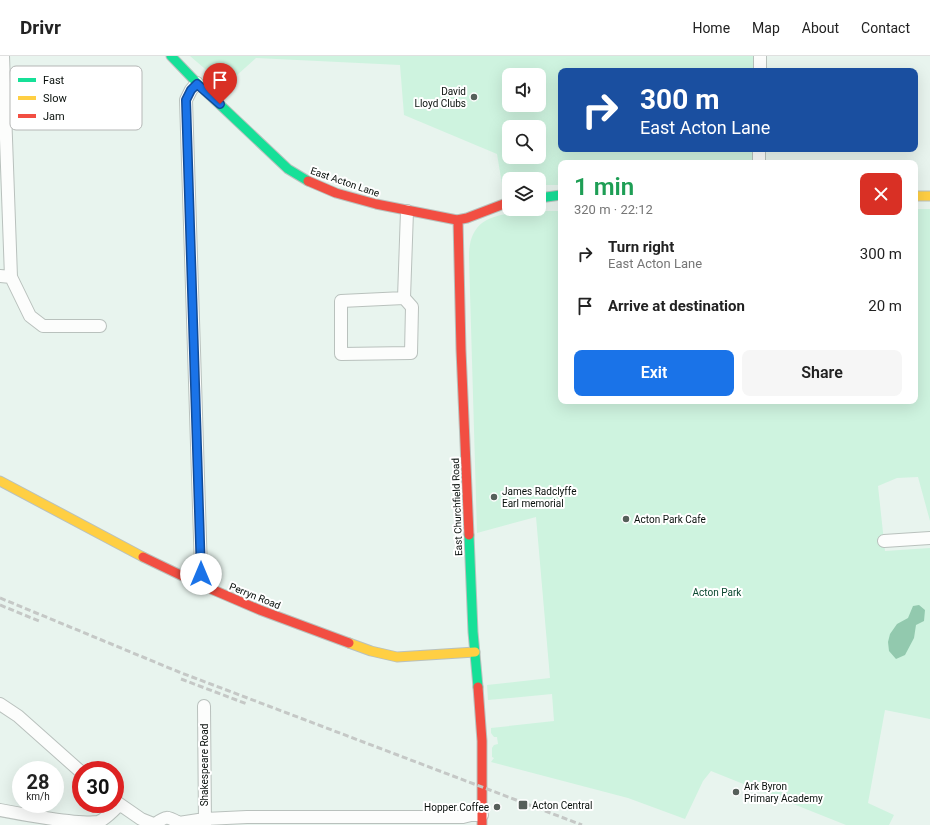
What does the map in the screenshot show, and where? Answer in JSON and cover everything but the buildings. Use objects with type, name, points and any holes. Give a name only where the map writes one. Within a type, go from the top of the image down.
[{"type":"street","points":[[3,56],[5,276],[30,316],[43,326],[100,326]]},
{"type":"street","name":"East Acton Lane","points":[[171,56],[197,84],[296,175],[305,180],[338,193],[407,211],[458,220],[502,204]]},
{"type":"street","points":[[760,56],[760,68]]},
{"type":"street","points":[[197,84],[191,90],[186,100],[201,570],[197,584]]},
{"type":"street","points":[[546,197],[558,195]]},
{"type":"street","points":[[918,196],[930,196]]},
{"type":"street","points":[[404,298],[341,301],[341,354],[411,353],[412,307],[404,298],[407,211]]},
{"type":"street","name":"East Churchfield Road","points":[[458,220],[461,350],[475,652],[482,741],[482,820]]},
{"type":"street","name":"Perryn Road","points":[[0,481],[137,554],[197,584],[260,610],[371,651],[397,657],[475,652]]},
{"type":"street","points":[[884,541],[930,538]]},
{"type":"street","points":[[0,704],[18,716],[72,764]]},
{"type":"street","name":"Shakespeare Road","points":[[204,706],[205,822]]},
{"type":"street","points":[[124,808],[141,819],[155,824],[163,818],[169,818],[178,824],[247,817],[463,818],[471,815],[482,820]]},
{"type":"street","points":[[0,810],[74,824],[91,824],[98,822],[107,813]]},
{"type":"green space","points":[[190,56],[756,56],[756,68],[558,68],[558,152],[755,152],[755,160],[558,160],[558,185],[546,185],[546,172],[502,172],[502,184],[497,154],[404,115],[400,65],[256,58],[225,86]]},
{"type":"green space","name":"Acton Park","points":[[918,209],[930,209],[930,521],[918,477],[897,478],[878,486],[885,551],[930,548],[930,719],[885,710],[868,803],[894,815],[889,825],[846,825],[711,771],[703,781],[685,819],[628,798],[491,762],[494,758],[492,757],[492,748],[494,745],[498,744],[497,737],[494,737],[491,733],[491,728],[554,721],[552,694],[488,700],[487,685],[550,678],[536,517],[477,533],[469,250],[470,242],[477,228],[493,217],[502,215],[502,216],[546,216],[546,211],[558,211],[558,404],[918,404]]},
{"type":"shaded area","points":[[919,605],[925,610],[924,621],[916,625],[914,638],[905,655],[896,659],[889,651],[888,642],[890,634],[897,624],[908,618],[913,606]]},
{"type":"railway","points":[[0,598],[179,672],[582,825]]},
{"type":"railway","points":[[0,605],[39,621]]},
{"type":"railway","points":[[181,679],[247,704]]},
{"type":"traffic: fast","points":[[171,56],[197,83],[288,169],[308,181]]},
{"type":"traffic: fast","points":[[546,197],[558,195]]},
{"type":"traffic: fast","points":[[469,535],[473,632],[478,687]]},
{"type":"traffic: slow","points":[[918,196],[930,196]]},
{"type":"traffic: slow","points":[[0,481],[143,557]]},
{"type":"traffic: slow","points":[[349,643],[371,651],[397,657],[475,652]]},
{"type":"traffic: jam","points":[[308,181],[336,193],[376,204],[457,220],[467,218],[502,205]]},
{"type":"traffic: jam","points":[[458,220],[461,350],[469,535]]},
{"type":"traffic: jam","points":[[143,557],[197,583],[260,610],[349,643]]},
{"type":"traffic: jam","points":[[478,687],[482,741],[482,825]]},
{"type":"place","name":"David Lloyd Clubs","points":[[474,97]]},
{"type":"place","name":"James Radclyffe Earl memorial","points":[[494,497]]},
{"type":"place","name":"Acton Park Cafe","points":[[626,519]]},
{"type":"place","name":"Ark Byron Primary Academy","points":[[736,792]]},
{"type":"place","name":"Acton Central","points":[[523,805]]},
{"type":"place","name":"Hopper Coffee","points":[[497,807]]},
{"type":"route","points":[[201,574],[186,100],[191,90],[197,84],[220,104]]}]
